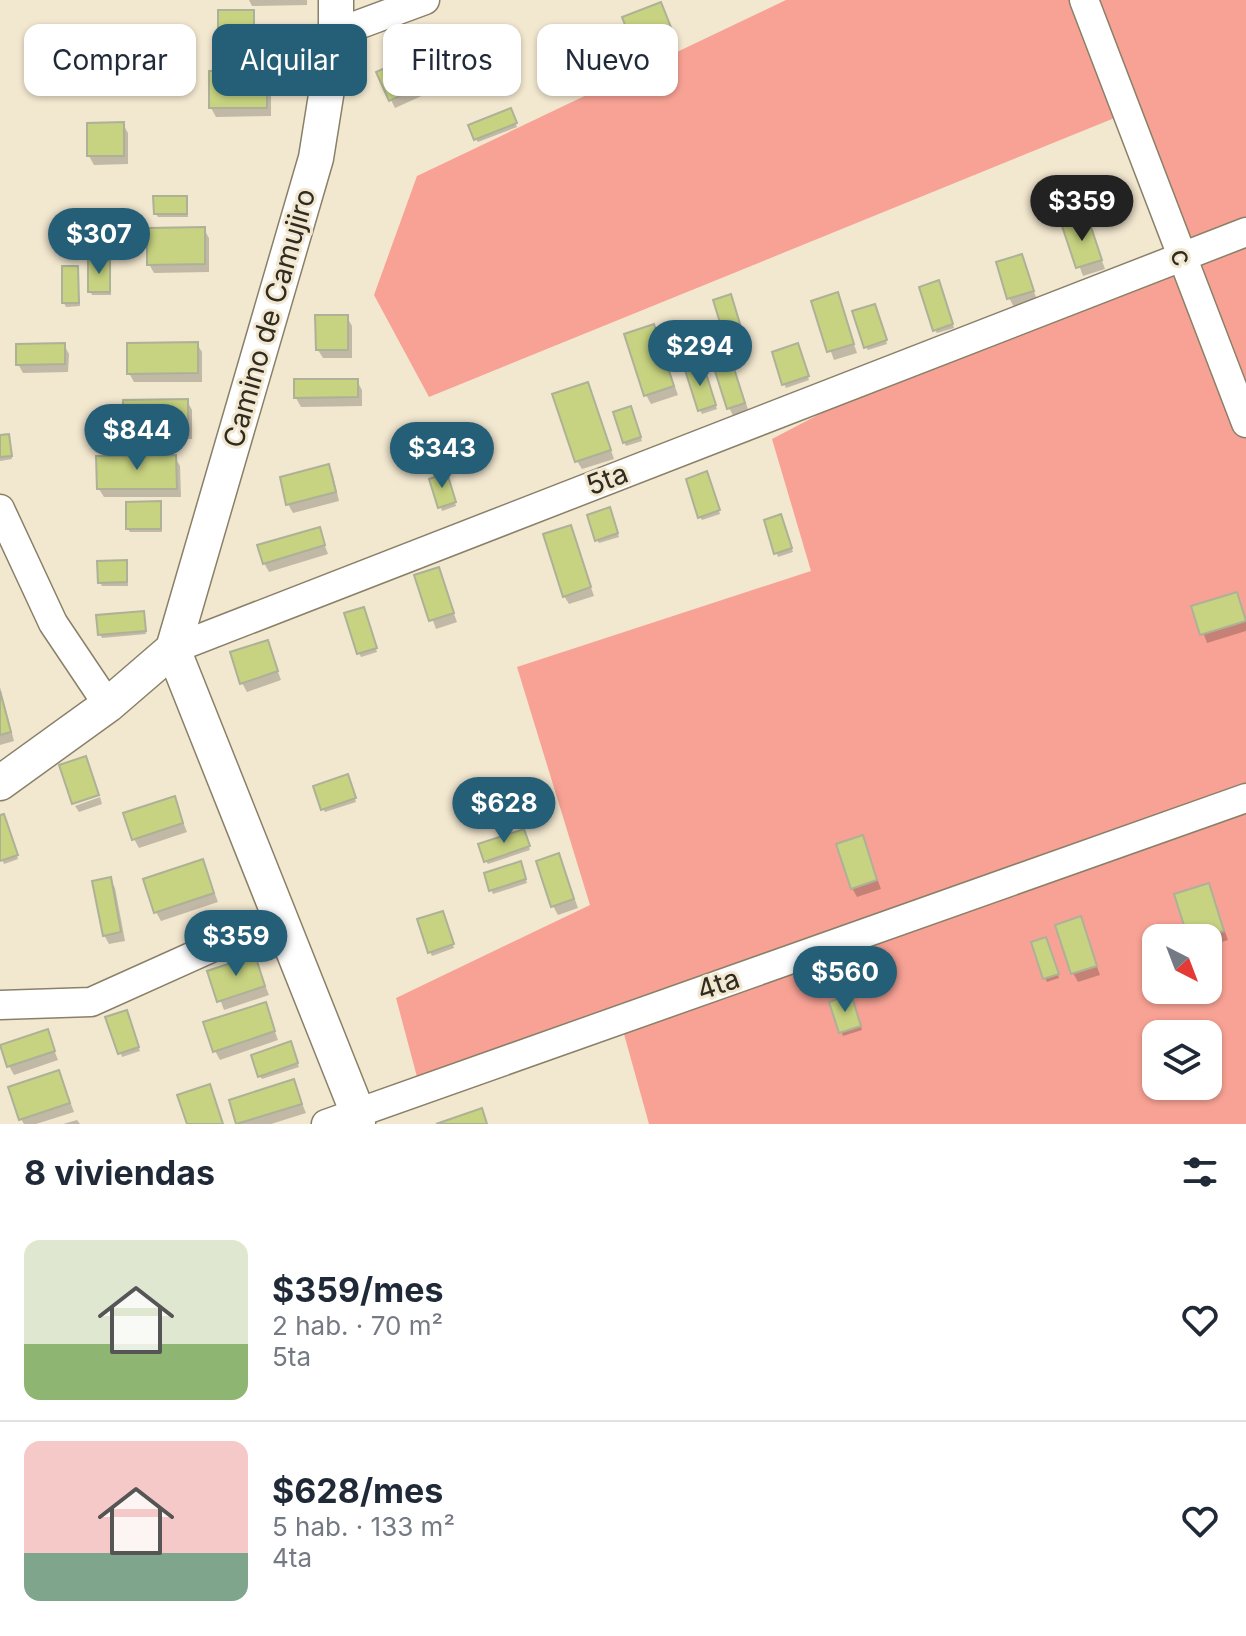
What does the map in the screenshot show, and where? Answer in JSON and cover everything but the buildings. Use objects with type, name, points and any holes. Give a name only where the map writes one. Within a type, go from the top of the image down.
[{"type":"street","points":[[336,16],[425,0]]},
{"type":"street","name":"c","points":[[1084,0],[1246,423]]},
{"type":"street","name":"Camino de Camujiro","points":[[173,649],[316,158],[336,16]]},
{"type":"street","name":"5ta","points":[[0,783],[108,705],[173,649],[1246,232]]},
{"type":"street","points":[[0,509],[53,623],[108,705]]},
{"type":"street","points":[[173,649],[280,917],[347,1120]]},
{"type":"street","name":"4ta","points":[[347,1120],[1246,798]]},
{"type":"street","points":[[0,1005],[91,1002],[280,917]]},
{"type":"shaded area","points":[[786,0],[1246,0],[1246,1124],[649,1124],[619,1016],[417,1077],[396,998],[590,905],[517,667],[811,571],[772,439],[875,385],[1183,270],[1117,117],[429,397],[374,295],[417,176],[585,96],[678,96],[678,52]]}]
